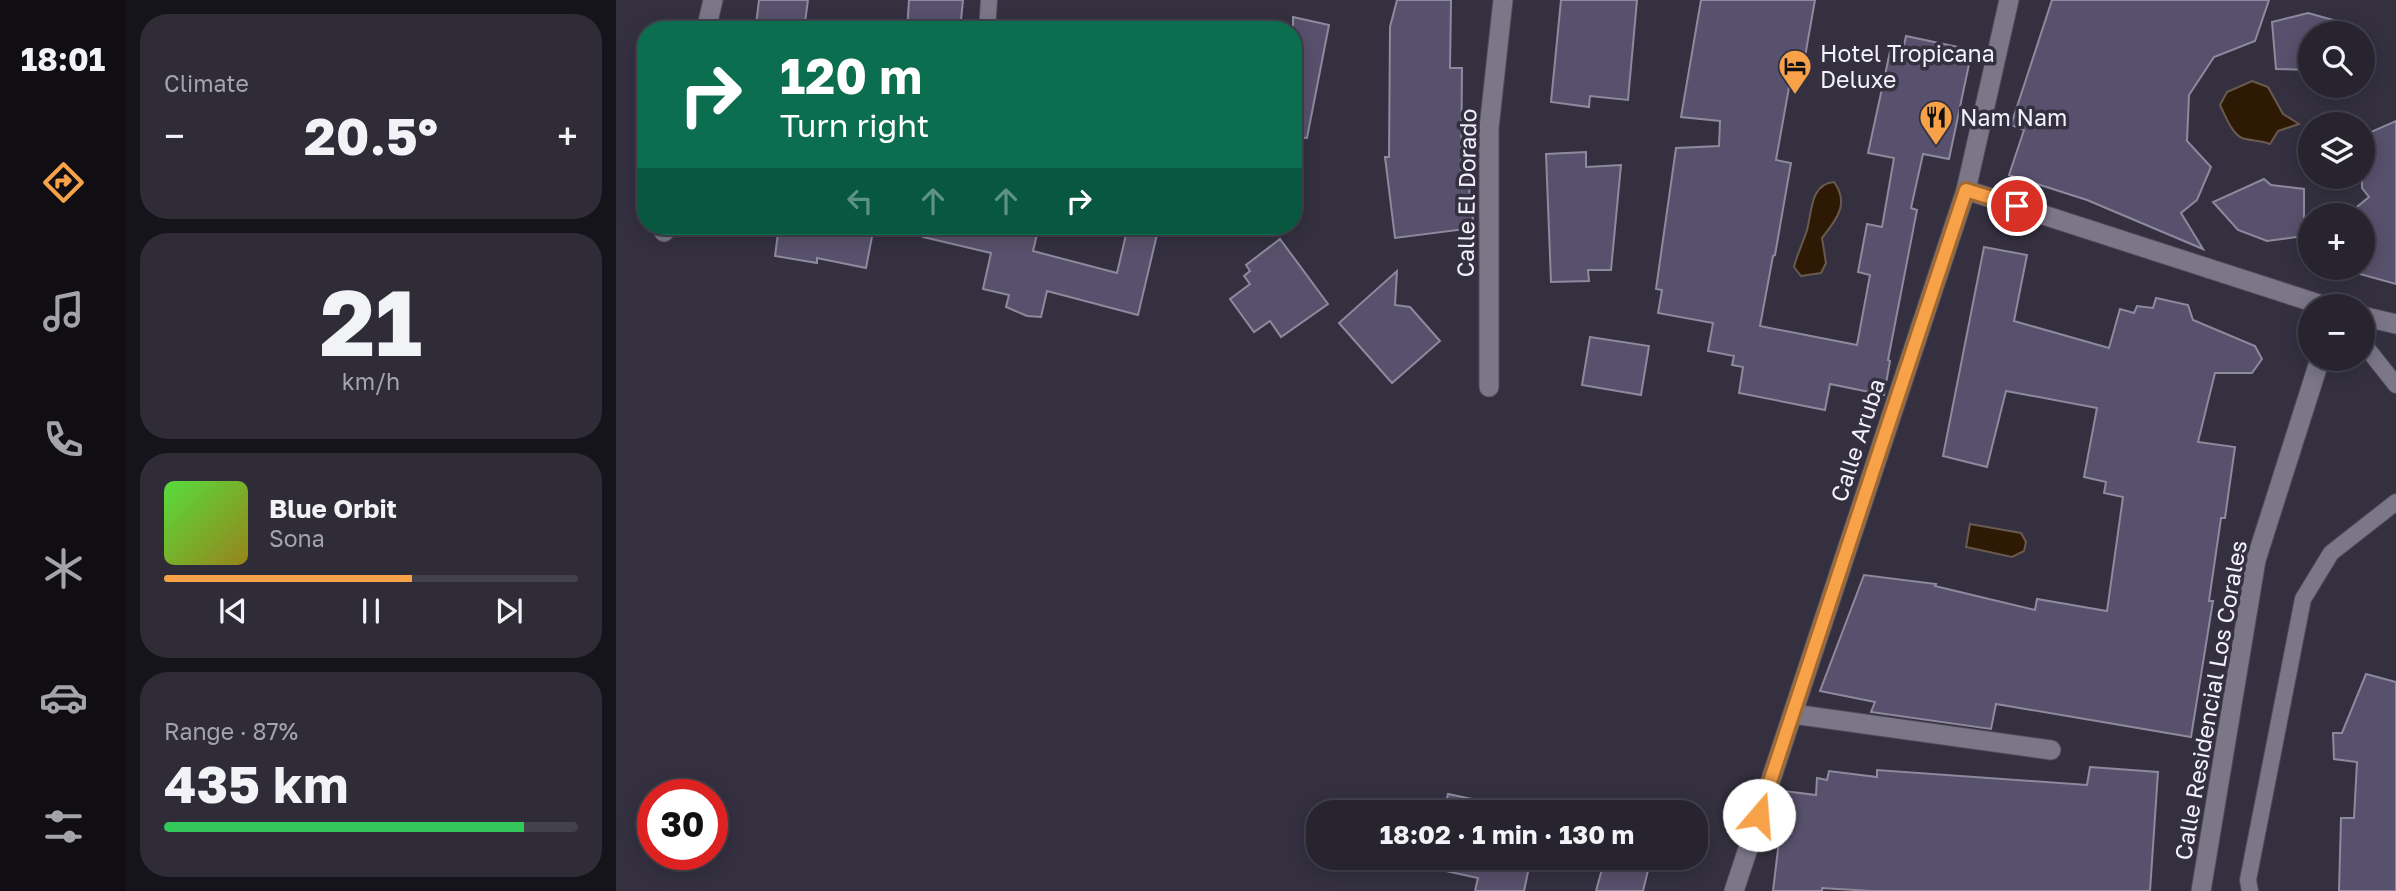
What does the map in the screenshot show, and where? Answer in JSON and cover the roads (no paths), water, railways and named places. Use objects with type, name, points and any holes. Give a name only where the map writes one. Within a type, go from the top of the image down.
[{"type":"street","points":[[708,21],[713,0]]},
{"type":"street","name":"Calle El Dorado","points":[[1489,387],[1489,128],[1503,0]]},
{"type":"street","name":"Calle Aruba","points":[[1734,891],[1966,190],[2009,0]]},
{"type":"street","points":[[1966,190],[2298,297]]},
{"type":"street","points":[[2375,319],[2396,324]]},
{"type":"street","name":"Calle Residencial Los Corales","points":[[2201,891],[2256,560],[2316,371]]},
{"type":"street","points":[[1793,714],[2051,750]]},
{"type":"lane","points":[[988,21],[989,0]]},
{"type":"lane","points":[[2375,358],[2396,385]]},
{"type":"lane","points":[[2250,891],[2248,880],[2303,599],[2331,553],[2396,502]]},
{"type":"place","name":"Hotel Tropicana Deluxe","points":[[1795,96]]},
{"type":"place","name":"Nam Nam","points":[[1936,147]]}]
